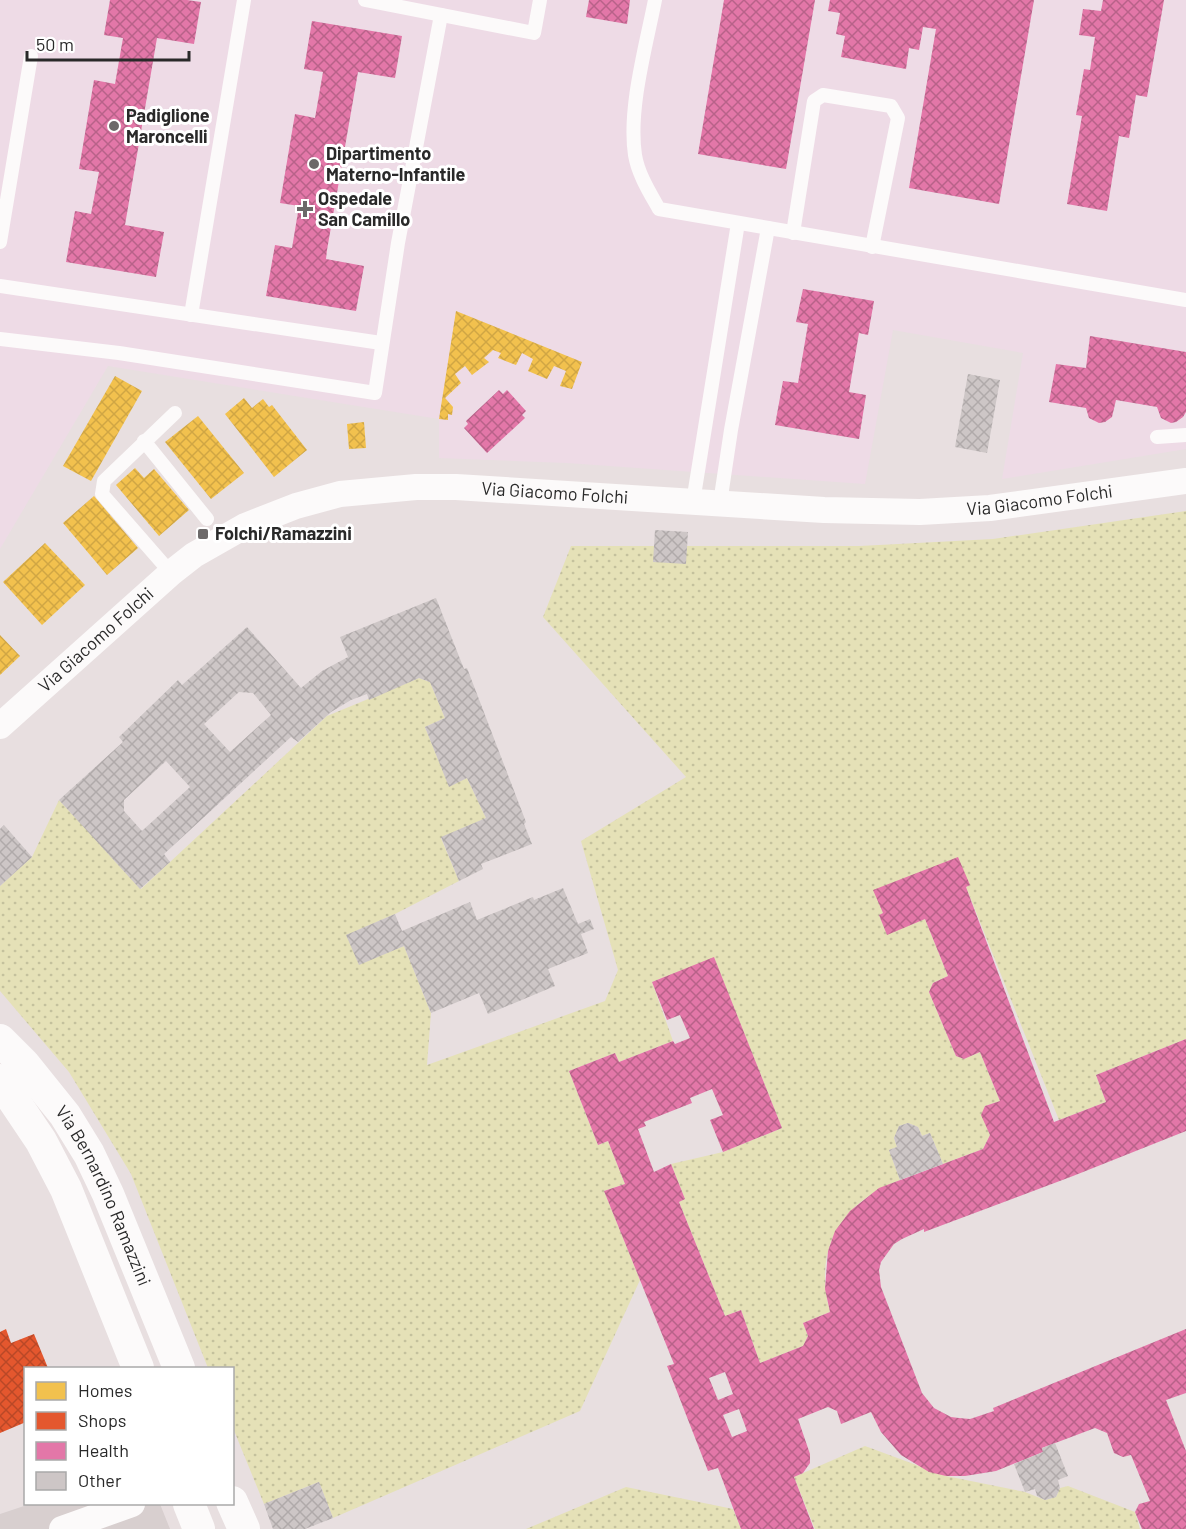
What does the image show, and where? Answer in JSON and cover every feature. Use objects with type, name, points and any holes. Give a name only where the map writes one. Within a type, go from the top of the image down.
[{"type":"street","name":"Via Giacomo Folchi","points":[[0,726],[194,555],[269,515],[317,500],[359,492],[416,487],[867,512],[942,512],[1046,501],[1186,481]]},
{"type":"street","name":"Via Bernardino Ramazzini","points":[[0,1040],[24,1064],[65,1115],[89,1154],[108,1194],[179,1367]]},
{"type":"street","name":"Via Bernardino Ramazzini","points":[[5,1090],[51,1158],[70,1198],[138,1367]]},
{"type":"street","points":[[62,1529],[127,1505]]},
{"type":"street","points":[[190,1505],[199,1529]]},
{"type":"street","points":[[233,1505],[244,1529]]},
{"type":"lane","points":[[191,315],[244,0]]},
{"type":"lane","points":[[365,0],[534,33],[540,0]]},
{"type":"lane","points":[[655,0],[632,121],[635,157],[647,189],[660,209],[1186,300]]},
{"type":"lane","points":[[0,339],[119,353],[375,393],[381,343],[441,15]]},
{"type":"lane","points":[[0,242],[31,56]]},
{"type":"lane","points":[[793,233],[814,101],[824,94],[891,106],[898,118],[872,247]]},
{"type":"lane","points":[[693,502],[738,223]]},
{"type":"lane","points":[[720,503],[768,228]]},
{"type":"lane","points":[[0,286],[381,343]]},
{"type":"lane","points":[[171,573],[102,494],[101,487],[104,481],[144,441],[175,413]]},
{"type":"lane","points":[[1157,437],[1186,435]]},
{"type":"lane","points":[[144,441],[207,519]]},
{"type":"shaded area","points":[[0,0],[1186,0],[1186,449],[1002,479],[1023,353],[893,330],[865,484],[567,463],[439,458],[439,419],[108,366],[0,549]]},
{"type":"shaded area","points":[[1186,511],[1186,1039],[1096,1075],[1106,1102],[1059,1120],[966,887],[970,885],[874,890],[883,913],[879,915],[887,934],[925,919],[948,976],[933,983],[929,992],[956,1056],[964,1059],[980,1052],[1000,1101],[985,1106],[982,1115],[990,1135],[983,1149],[943,1164],[930,1133],[922,1136],[918,1127],[908,1123],[899,1126],[894,1138],[897,1147],[889,1150],[900,1180],[861,1201],[836,1231],[829,1249],[825,1268],[830,1312],[803,1323],[808,1336],[803,1346],[760,1363],[741,1310],[725,1316],[679,1202],[685,1199],[671,1164],[723,1152],[782,1128],[714,958],[652,982],[673,1041],[619,1062],[615,1053],[569,1071],[598,1145],[608,1141],[625,1184],[604,1191],[640,1280],[580,1411],[333,1518],[319,1482],[264,1504],[234,1430],[234,1367],[208,1367],[131,1174],[69,1072],[0,991],[0,886],[32,857],[59,800],[141,889],[327,716],[419,678],[430,682],[445,718],[425,727],[449,786],[467,778],[486,818],[441,838],[459,881],[395,914],[347,935],[359,964],[404,946],[431,1013],[427,1065],[605,1001],[618,970],[581,841],[686,777],[543,617],[571,546],[860,546],[993,539]]},
{"type":"shaded area","points":[[865,1446],[946,1476],[1025,1492],[1045,1500],[1056,1497],[1060,1488],[1068,1486],[1135,1512],[1140,1529],[815,1529],[794,1477]]},
{"type":"shaded area","points":[[626,1487],[733,1509],[741,1529],[526,1529]]},
{"type":"shaded area","points":[[27,1505],[160,1505],[170,1529],[0,1529],[0,1514]]},
{"type":"building: Homes","points":[[456,311],[582,362],[572,389],[560,386],[566,371],[554,366],[547,379],[528,371],[533,359],[522,353],[516,365],[498,358],[501,353],[493,350],[484,358],[489,362],[472,375],[465,366],[455,374],[461,383],[445,398],[453,407],[452,415],[448,414],[448,420],[439,419]]},
{"type":"building: Homes","points":[[115,376],[142,391],[91,481],[63,466]]},
{"type":"building: Homes","points":[[244,398],[252,408],[263,399],[269,407],[272,405],[307,450],[274,477],[225,414]]},
{"type":"building: Homes","points":[[198,416],[244,473],[211,499],[165,442]]},
{"type":"building: Homes","points":[[364,422],[366,448],[349,449],[347,424]]},
{"type":"building: Homes","points":[[135,468],[144,478],[154,469],[189,510],[159,536],[116,485]]},
{"type":"building: Homes","points":[[94,496],[138,548],[107,575],[63,523]]},
{"type":"building: Homes","points":[[45,543],[85,585],[42,625],[3,582]]},
{"type":"building: Homes","points":[[0,635],[20,656],[0,675]]},
{"type":"building: Shops","points":[[6,1329],[11,1343],[34,1334],[48,1367],[24,1367],[24,1423],[0,1433],[0,1332]]},
{"type":"building: Health","name":"Padiglione Maroncelli","points":[[110,0],[201,2],[194,44],[157,38],[125,225],[164,232],[156,277],[66,262],[75,211],[91,214],[99,172],[79,169],[94,80],[115,84],[123,38],[104,35]]},
{"type":"building: Health","points":[[589,0],[630,0],[627,24],[586,17]]},
{"type":"building: Health","points":[[724,0],[815,0],[786,169],[698,154]]},
{"type":"building: Health","points":[[830,0],[1034,0],[999,204],[909,188],[936,29],[923,27],[919,50],[909,48],[906,69],[841,57],[845,36],[836,34],[840,13],[828,11]]},
{"type":"building: Health","points":[[1103,0],[1164,0],[1147,97],[1136,95],[1129,138],[1119,136],[1107,211],[1067,204],[1082,116],[1076,115],[1084,69],[1090,70],[1095,37],[1079,35],[1083,9],[1101,11]]},
{"type":"building: Health","name":"Dipartimento Materno-Infantile","points":[[312,21],[402,36],[395,78],[358,72],[327,250],[326,259],[364,266],[356,311],[266,296],[275,245],[292,248],[299,206],[280,203],[295,114],[315,118],[323,72],[304,69]]},
{"type":"building: Health","points":[[803,289],[874,301],[868,335],[859,333],[849,392],[866,395],[859,439],[775,425],[783,381],[798,383],[808,324],[796,322]]},
{"type":"building: Health","points":[[1090,336],[1186,352],[1186,412],[1183,417],[1171,423],[1161,418],[1157,407],[1116,400],[1112,417],[1099,423],[1089,418],[1086,408],[1049,402],[1056,364],[1086,368]]},
{"type":"building: Health","points":[[499,390],[503,394],[507,390],[526,411],[522,415],[525,418],[487,453],[464,428],[468,424],[466,421]]},
{"type":"building: Health","points":[[958,857],[970,885],[966,887],[1054,1122],[1106,1102],[1096,1075],[1186,1039],[1186,1131],[924,1232],[924,1229],[894,1244],[881,1262],[879,1270],[881,1287],[922,1393],[934,1408],[951,1417],[970,1419],[994,1411],[993,1408],[1186,1329],[1186,1393],[1166,1400],[1186,1451],[1186,1529],[1142,1529],[1135,1512],[1139,1504],[1150,1501],[1131,1455],[1123,1457],[1114,1453],[1107,1433],[1095,1428],[1042,1448],[1043,1452],[996,1471],[965,1476],[946,1476],[929,1472],[901,1455],[881,1432],[871,1412],[841,1424],[837,1411],[828,1407],[798,1419],[810,1454],[810,1463],[803,1473],[794,1477],[814,1529],[741,1529],[718,1468],[708,1471],[667,1366],[674,1364],[604,1191],[625,1184],[608,1141],[598,1145],[569,1071],[615,1053],[619,1062],[673,1041],[675,1044],[690,1038],[680,1015],[667,1020],[652,982],[714,957],[782,1128],[723,1152],[710,1120],[723,1115],[712,1089],[690,1098],[692,1103],[644,1122],[646,1126],[638,1129],[654,1172],[671,1164],[685,1199],[679,1202],[725,1316],[741,1310],[760,1363],[803,1346],[808,1336],[803,1323],[830,1312],[825,1289],[828,1251],[835,1231],[850,1211],[879,1188],[983,1149],[990,1135],[981,1115],[985,1106],[1000,1101],[980,1052],[964,1059],[956,1056],[929,992],[933,983],[948,976],[925,919],[887,935],[879,915],[883,913],[873,890]],"holes":[[[725,1372],[733,1394],[718,1400],[709,1378]],[[739,1409],[747,1431],[732,1437],[723,1415]]]},
{"type":"building: Other","points":[[968,374],[1000,380],[987,453],[955,447]]},
{"type":"building: Other","points":[[655,530],[688,532],[686,564],[653,562]]},
{"type":"building: Other","points":[[436,598],[464,669],[467,668],[526,822],[524,824],[532,844],[481,864],[483,869],[459,881],[441,837],[486,818],[467,778],[449,787],[425,727],[445,718],[430,682],[419,678],[369,700],[367,694],[351,700],[331,712],[298,742],[291,737],[164,854],[170,862],[140,889],[59,800],[123,742],[119,737],[178,680],[182,685],[247,627],[301,688],[322,671],[348,657],[340,637]],"holes":[[[239,692],[253,693],[271,715],[230,752],[204,724]],[[166,761],[190,787],[142,831],[124,811],[124,800]]]},
{"type":"building: Other","points":[[4,825],[32,857],[0,886],[0,829]]},
{"type":"building: Other","points":[[563,888],[578,924],[590,919],[594,929],[581,934],[588,953],[548,969],[555,986],[488,1014],[479,993],[431,1013],[404,946],[359,965],[346,935],[395,914],[402,931],[470,902],[477,920],[533,897],[534,900]]},
{"type":"building: Other","points":[[908,1123],[918,1127],[922,1136],[930,1133],[943,1164],[900,1180],[889,1150],[897,1147],[894,1138],[899,1126]]},
{"type":"building: Other","points":[[1055,1443],[1068,1476],[1058,1480],[1060,1488],[1056,1497],[1045,1500],[1037,1496],[1035,1489],[1025,1492],[1014,1464],[1043,1452],[1042,1448]]},
{"type":"building: Other","points":[[319,1482],[333,1518],[305,1529],[273,1529],[264,1504]]},
{"type":"place","name":"Padiglione Maroncelli","points":[[114,126]]},
{"type":"place","name":"Dipartimento Materno-Infantile","points":[[314,164]]},
{"type":"place","name":"Ospedale San Camillo","points":[[305,209]]},
{"type":"place","name":"Folchi/Ramazzini","points":[[203,534]]}]
